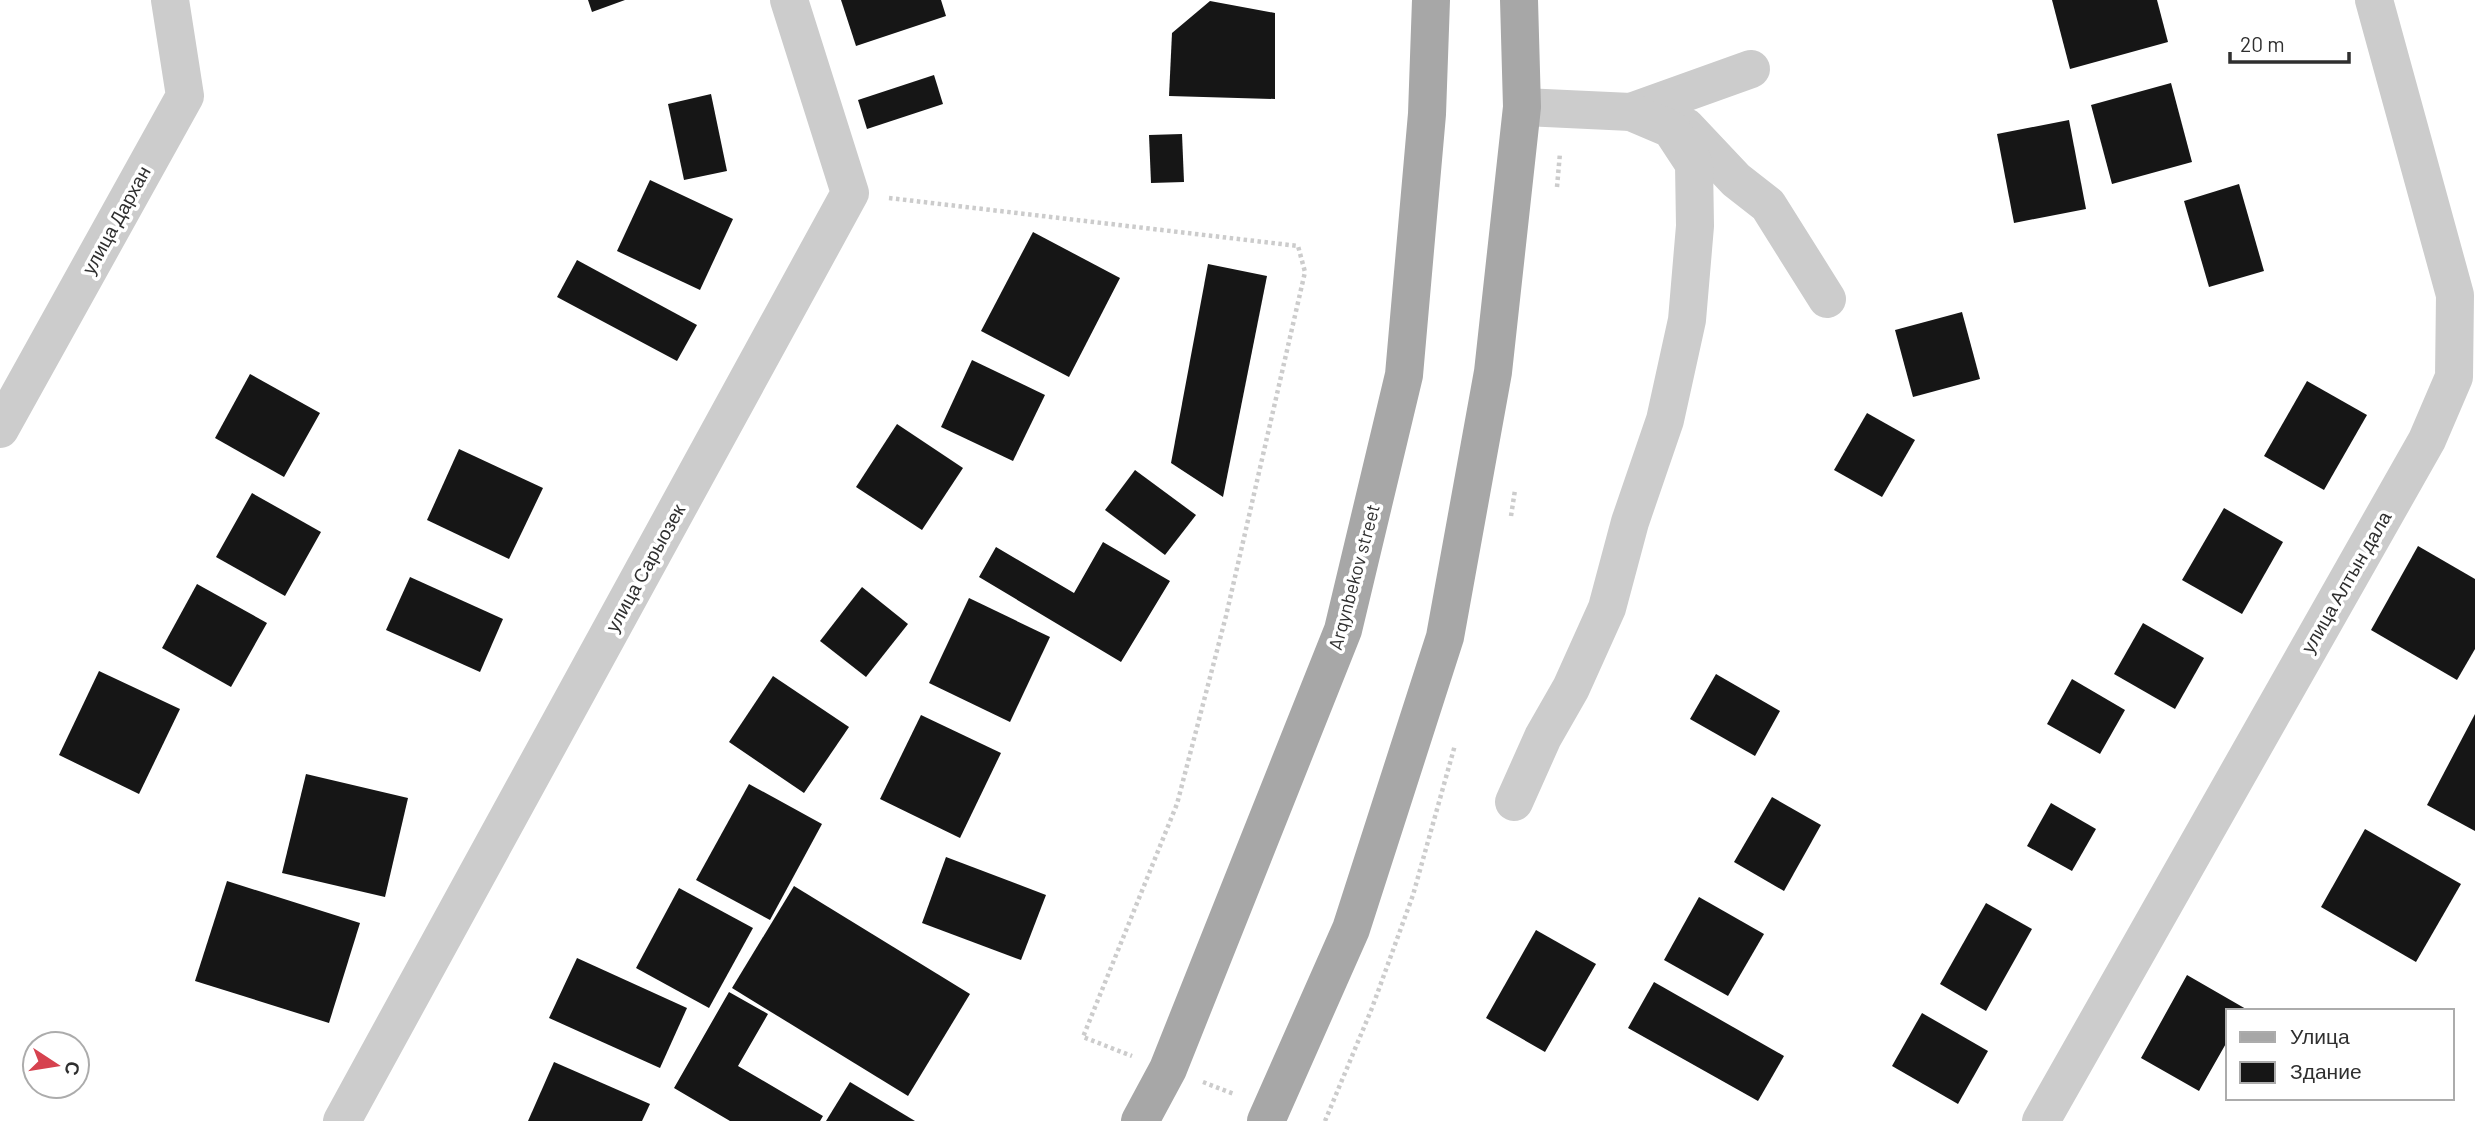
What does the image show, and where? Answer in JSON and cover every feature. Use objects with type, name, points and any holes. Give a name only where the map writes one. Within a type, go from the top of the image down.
[{"type":"main road","name":"Arqynbekov street","points":[[1140,1121],[1168,1069],[1343,630],[1404,375],[1427,114],[1431,0]]},
{"type":"main road","points":[[1269,1114],[1350,929],[1445,637],[1493,372],[1522,107],[1519,0]]},
{"type":"street","name":"улица Дархан","points":[[0,429],[185,96],[170,0]]},
{"type":"street","points":[[789,0],[850,193]]},
{"type":"street","name":"улица Алтын дала","points":[[2041,1121],[2427,440],[2454,377],[2455,295],[2374,0]]},
{"type":"street","points":[[1631,112],[1751,69]]},
{"type":"street","points":[[1514,802],[1543,737],[1571,688],[1607,608],[1630,522],[1665,420],[1687,320],[1695,226],[1694,164],[1671,129],[1631,112],[1522,107]]},
{"type":"street","points":[[1671,129],[1685,126],[1736,180],[1768,205],[1827,299]]},
{"type":"street","name":"улица Сарыозек","points":[[342,1121],[850,193]]},
{"type":"path","points":[[850,193],[1298,246],[1305,272],[1226,616],[1177,804],[1083,1037],[1168,1069],[1269,1114]]},
{"type":"building","points":[[588,0],[625,0],[592,12]]},
{"type":"building","points":[[841,0],[941,0],[946,16],[856,46]]},
{"type":"building","points":[[2052,0],[2157,0],[2168,42],[2070,69]]},
{"type":"building","points":[[1210,1],[1275,13],[1275,99],[1169,96],[1172,33]]},
{"type":"building","points":[[934,75],[943,104],[867,129],[858,100]]},
{"type":"building","points":[[2171,83],[2192,162],[2112,184],[2091,105]]},
{"type":"building","points":[[711,94],[727,171],[684,180],[668,104]]},
{"type":"building","points":[[2069,120],[2086,209],[2014,223],[1997,134]]},
{"type":"building","points":[[1182,134],[1184,182],[1151,183],[1149,135]]},
{"type":"building","points":[[650,180],[733,219],[700,290],[617,251]]},
{"type":"building","points":[[2239,184],[2264,271],[2209,287],[2184,201]]},
{"type":"building","points":[[1033,232],[1120,278],[1069,377],[981,331]]},
{"type":"building","points":[[577,260],[697,325],[677,361],[557,297]]},
{"type":"building","points":[[1208,264],[1267,276],[1223,497],[1171,463]]},
{"type":"building","points":[[1962,312],[1980,379],[1913,397],[1895,330]]},
{"type":"building","points":[[972,360],[1045,395],[1013,461],[941,427]]},
{"type":"building","points":[[250,374],[320,413],[284,477],[215,438]]},
{"type":"building","points":[[2307,381],[2367,415],[2324,490],[2264,456]]},
{"type":"building","points":[[1867,413],[1915,440],[1882,497],[1834,470]]},
{"type":"building","points":[[897,424],[963,468],[922,530],[856,487]]},
{"type":"building","points":[[459,449],[543,488],[509,559],[427,520]]},
{"type":"building","points":[[1135,470],[1196,515],[1165,555],[1105,510]]},
{"type":"building","points":[[252,493],[321,532],[285,596],[216,557]]},
{"type":"building","points":[[2224,508],[2283,542],[2242,614],[2182,580]]},
{"type":"building","points":[[1103,542],[1170,581],[1121,662],[979,577],[996,547],[1074,593]]},
{"type":"building","points":[[2418,546],[2475,579],[2475,649],[2457,680],[2371,630]]},
{"type":"building","points":[[410,577],[503,619],[480,672],[386,630]]},
{"type":"building","points":[[197,584],[267,623],[231,687],[162,648]]},
{"type":"building","points":[[862,587],[908,624],[866,677],[820,641]]},
{"type":"building","points":[[969,598],[1050,637],[1010,722],[929,683]]},
{"type":"building","points":[[2143,623],[2204,658],[2175,709],[2114,674]]},
{"type":"building","points":[[99,671],[180,709],[139,794],[59,755]]},
{"type":"building","points":[[1716,674],[1780,711],[1755,756],[1690,719]]},
{"type":"building","points":[[773,676],[849,727],[804,793],[729,742]]},
{"type":"building","points":[[2072,679],[2125,710],[2100,754],[2047,724]]},
{"type":"building","points":[[2475,714],[2475,831],[2427,805]]},
{"type":"building","points":[[921,715],[1001,753],[960,838],[880,799]]},
{"type":"building","points":[[306,774],[408,798],[385,897],[282,873]]},
{"type":"building","points":[[749,784],[822,824],[770,920],[696,880]]},
{"type":"building","points":[[1772,797],[1821,825],[1784,891],[1734,862]]},
{"type":"building","points":[[2051,803],[2096,829],[2072,871],[2027,846]]},
{"type":"building","points":[[2365,829],[2461,884],[2416,962],[2321,907]]},
{"type":"building","points":[[946,857],[1046,895],[1021,960],[922,923]]},
{"type":"building","points":[[227,881],[360,923],[329,1023],[195,981]]},
{"type":"building","points":[[794,886],[970,994],[908,1096],[732,988]]},
{"type":"building","points":[[679,888],[753,928],[709,1008],[636,968]]},
{"type":"building","points":[[1699,897],[1764,934],[1728,996],[1664,960]]},
{"type":"building","points":[[1986,903],[2032,929],[1986,1011],[1940,984]]},
{"type":"building","points":[[1536,930],[1596,964],[1545,1052],[1486,1018]]},
{"type":"building","points":[[577,958],[687,1008],[660,1068],[549,1018]]},
{"type":"building","points":[[2187,975],[2246,1009],[2226,1009],[2226,1044],[2199,1091],[2141,1058]]},
{"type":"building","points":[[1654,982],[1784,1056],[1758,1101],[1628,1028]]},
{"type":"building","points":[[729,992],[768,1014],[738,1066],[823,1116],[820,1121],[730,1121],[674,1088]]},
{"type":"building","points":[[1922,1013],[1988,1051],[1958,1104],[1892,1066]]},
{"type":"building","points":[[554,1062],[650,1104],[642,1121],[528,1121]]},
{"type":"building","points":[[850,1082],[915,1121],[826,1121]]}]
